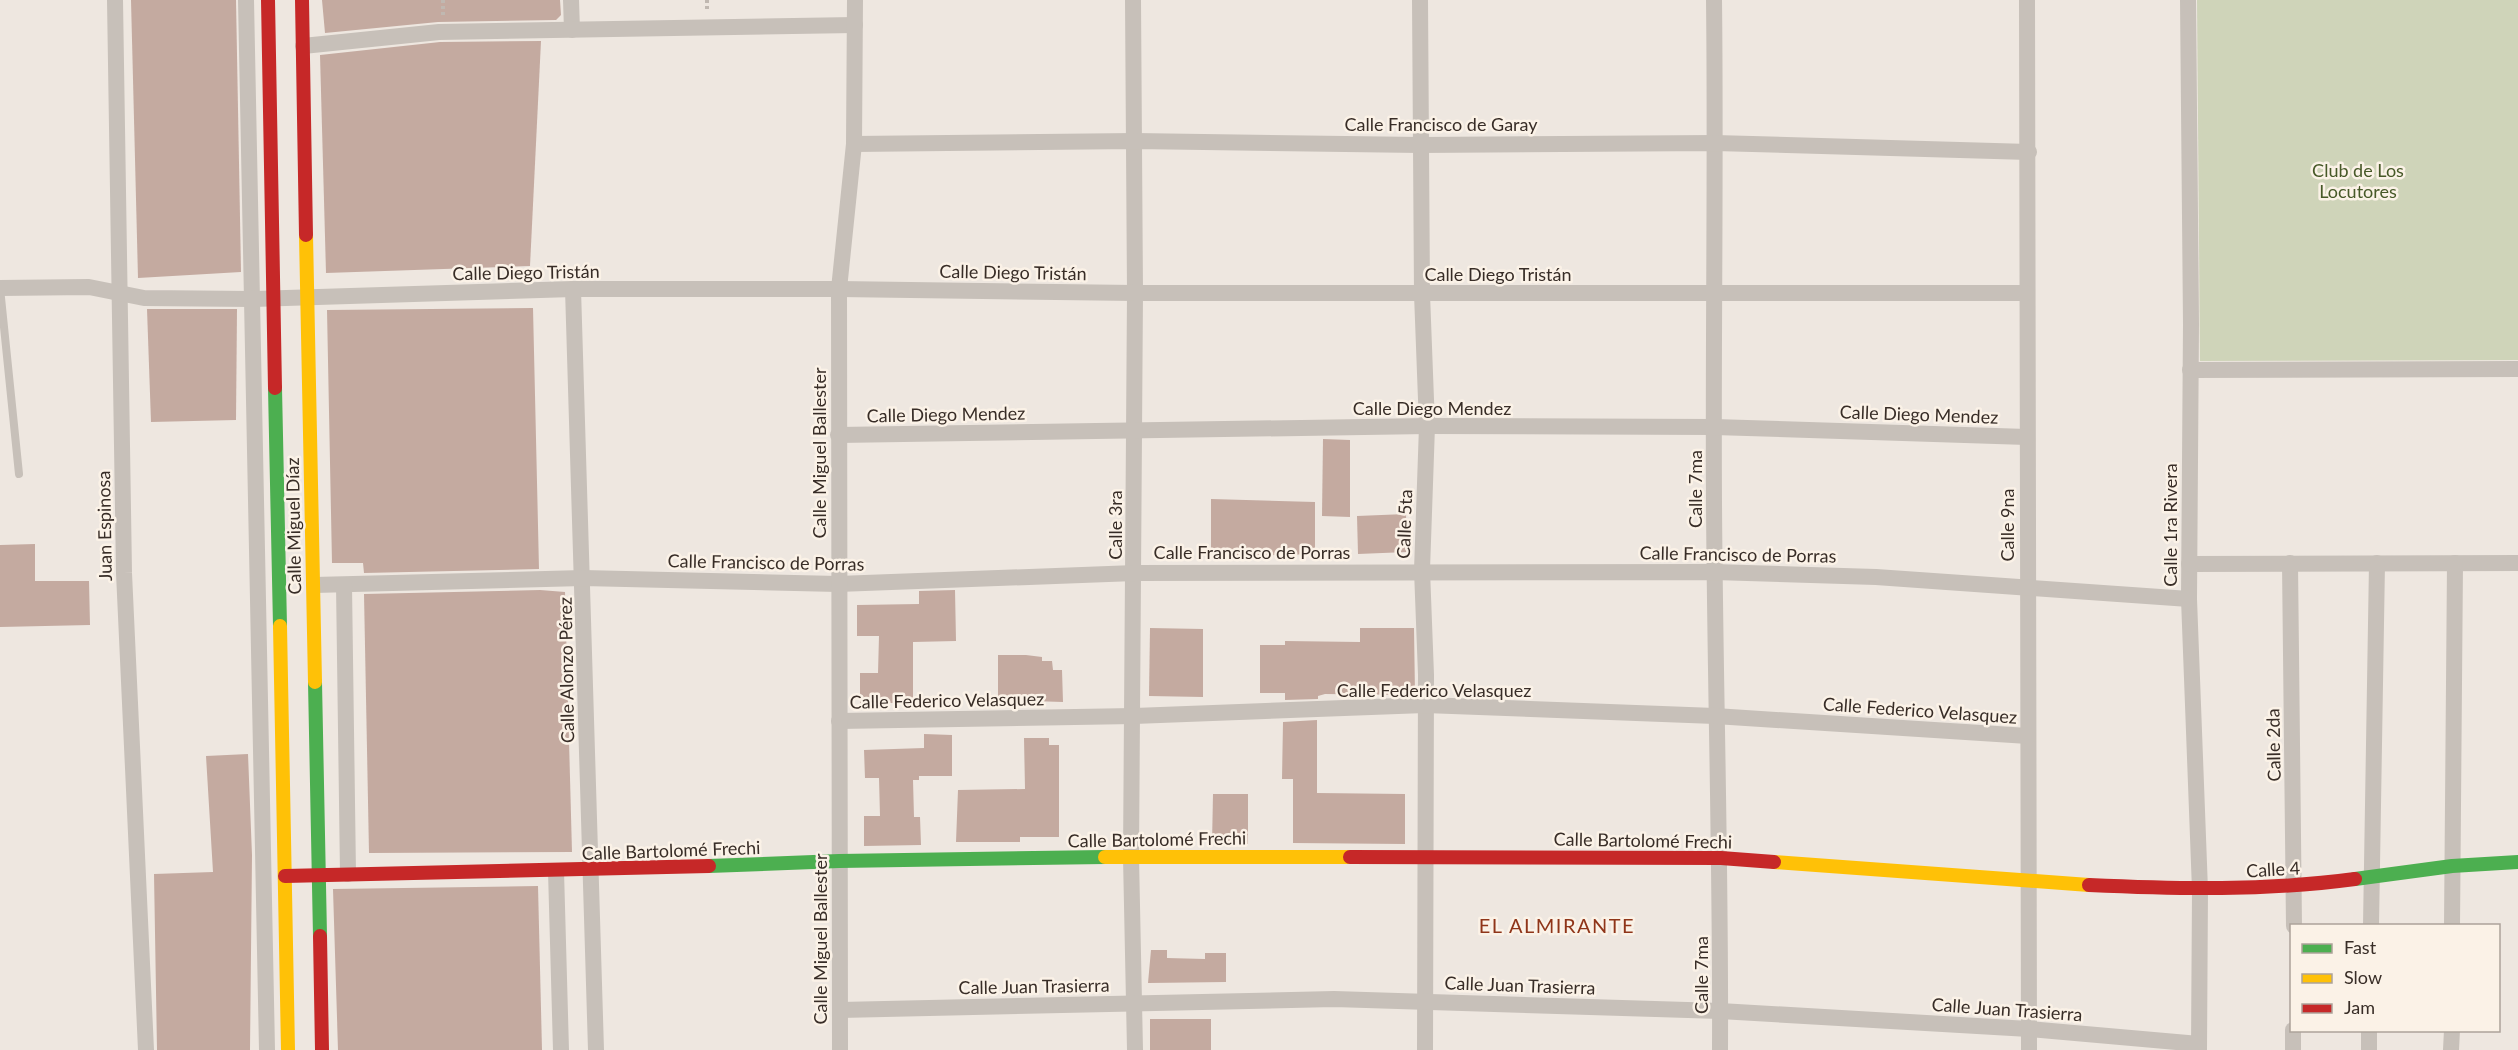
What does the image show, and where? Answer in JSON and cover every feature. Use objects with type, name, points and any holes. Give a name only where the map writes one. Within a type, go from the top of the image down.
[{"type":"street","name":"Juan Espinosa","points":[[115,0],[124,573],[146,1050]]},
{"type":"street","name":"Calle Miguel Díaz","points":[[246,0],[267,1050]]},
{"type":"street","name":"Calle Miguel Díaz","points":[[268,0],[288,1050]]},
{"type":"street","name":"Calle Miguel Díaz","points":[[302,0],[320,864],[317,875],[321,1050]]},
{"type":"street","points":[[571,0],[572,30]]},
{"type":"street","name":"Calle Miguel Ballester","points":[[840,1050],[839,289],[854,144],[855,0]]},
{"type":"street","name":"Calle 3ra","points":[[1133,0],[1135,573],[1131,857],[1135,1050]]},
{"type":"street","name":"Calle 5ta","points":[[1420,0],[1422,294],[1427,426],[1422,570],[1425,705],[1425,1050]]},
{"type":"street","name":"Calle 7ma","points":[[1714,0],[1714,572],[1715,716],[1721,858],[1720,1050]]},
{"type":"street","name":"Calle 9na","points":[[2027,0],[2029,1050]]},
{"type":"street","name":"Calle 1ra Rivera","points":[[2188,0],[2189,598],[2200,890],[2199,1047]]},
{"type":"street","points":[[303,46],[439,32],[855,25]]},
{"type":"street","name":"Calle Francisco de Garay","points":[[854,144],[1135,141],[1420,145],[1715,143],[2029,152]]},
{"type":"street","name":"Calle Diego Tristán","points":[[0,288],[89,287],[144,298],[251,299],[573,289],[1422,294],[2026,293]]},
{"type":"street","name":"Calle Alonzo Pérez","points":[[573,289],[596,1050]]},
{"type":"street","points":[[2190,370],[2518,369]]},
{"type":"street","name":"Calle Diego Mendez","points":[[838,435],[1427,426],[1714,427],[2027,437]]},
{"type":"street","name":"Calle 2da","points":[[2290,563],[2294,924]]},
{"type":"street","points":[[2371,924],[2378,563]]},
{"type":"street","points":[[2452,924],[2455,563]]},
{"type":"street","points":[[2189,564],[2518,563]]},
{"type":"street","name":"Calle Francisco de Porras","points":[[314,585],[583,578],[838,584],[1135,573],[1422,570],[1714,572],[1876,577],[2189,598]]},
{"type":"street","points":[[344,585],[348,874]]},
{"type":"street","name":"Calle Federico Velasquez","points":[[839,722],[1134,716],[1425,705],[1715,716],[2028,736]]},
{"type":"street","name":"Calle Bartolomé Frechi","points":[[285,876],[590,871],[839,861],[1424,856],[1721,858],[2028,882]]},
{"type":"street","name":"Calle 4","points":[[2028,882],[2200,890],[2295,887],[2452,866],[2518,862]]},
{"type":"street","points":[[556,871],[561,1050]]},
{"type":"street","name":"Calle Juan Trasierra","points":[[840,1010],[1334,999],[1720,1011],[2029,1029],[2199,1047]]},
{"type":"street","points":[[2293,1032],[2293,1050]]},
{"type":"street","points":[[2369,1050],[2370,1032]]},
{"type":"street","points":[[2451,1032],[2451,1050]]},
{"type":"lane","points":[[0,288],[19,474]]},
{"type":"path","points":[[442,0],[443,19]]},
{"type":"path","points":[[707,0],[707,10]]},
{"type":"green space","name":"Club de Los Locutores","points":[[2197,0],[2518,0],[2518,360],[2200,361]]},
{"type":"building","points":[[131,0],[236,0],[241,272],[138,278]]},
{"type":"building","points":[[322,0],[560,0],[561,15],[556,20],[438,22],[325,33]]},
{"type":"building","points":[[541,41],[530,266],[326,273],[320,55],[440,42]]},
{"type":"building","points":[[533,308],[539,569],[364,573],[363,563],[332,563],[327,310]]},
{"type":"building","points":[[147,309],[237,309],[236,420],[151,422]]},
{"type":"building","points":[[1323,439],[1350,440],[1350,517],[1322,516]]},
{"type":"building","points":[[1211,499],[1315,502],[1315,554],[1211,557]]},
{"type":"building","points":[[1406,514],[1407,552],[1358,554],[1357,516]]},
{"type":"building","points":[[35,544],[35,581],[89,581],[90,625],[0,627],[0,545]]},
{"type":"building","points":[[540,590],[565,592],[572,852],[369,853],[364,594]]},
{"type":"building","points":[[955,590],[956,641],[913,642],[913,703],[860,703],[860,673],[878,673],[879,636],[857,636],[857,605],[919,604],[919,591]]},
{"type":"building","points":[[1150,628],[1203,629],[1203,697],[1149,696]]},
{"type":"building","points":[[1360,628],[1414,628],[1415,695],[1325,694],[1318,696],[1318,699],[1285,700],[1285,693],[1260,693],[1260,645],[1285,645],[1285,641],[1360,642]]},
{"type":"building","points":[[998,655],[1026,655],[1042,657],[1042,661],[1052,661],[1053,670],[1062,670],[1063,702],[998,700]]},
{"type":"building","points":[[1317,720],[1317,793],[1405,794],[1405,844],[1293,843],[1293,779],[1282,779],[1283,722]]},
{"type":"building","points":[[924,734],[952,735],[952,776],[919,776],[919,780],[913,780],[914,817],[920,817],[921,845],[864,846],[864,816],[880,816],[879,778],[865,778],[864,750],[924,748]]},
{"type":"building","points":[[1024,738],[1049,738],[1049,745],[1059,745],[1059,837],[1020,837],[1020,842],[956,842],[958,790],[1025,789]]},
{"type":"building","points":[[248,754],[252,855],[250,1050],[157,1050],[154,874],[213,872],[206,756]]},
{"type":"building","points":[[1213,794],[1248,794],[1248,844],[1212,844]]},
{"type":"building","points":[[538,886],[542,1050],[338,1050],[333,889]]},
{"type":"building","points":[[1151,950],[1167,950],[1167,958],[1205,959],[1205,953],[1226,953],[1226,982],[1148,983]]},
{"type":"building","points":[[1150,1019],[1211,1019],[1211,1050],[1150,1050]]},
{"type":"traffic: fast","points":[[275,388],[280,626]]},
{"type":"traffic: fast","points":[[315,682],[320,936]]},
{"type":"traffic: fast","points":[[709,866],[839,861],[1105,857]]},
{"type":"traffic: fast","points":[[2355,879],[2452,866],[2518,862]]},
{"type":"traffic: slow","points":[[306,235],[315,682]]},
{"type":"traffic: slow","points":[[280,626],[288,1050]]},
{"type":"traffic: slow","points":[[1105,857],[1350,857]]},
{"type":"traffic: slow","points":[[1774,862],[2089,885]]},
{"type":"traffic: jam","points":[[268,0],[275,388]]},
{"type":"traffic: jam","points":[[302,0],[306,235]]},
{"type":"traffic: jam","points":[[1350,857],[1721,858],[1774,862]]},
{"type":"traffic: jam","points":[[285,876],[709,866]]},
{"type":"traffic: jam","points":[[2089,885],[2222,888],[2288,886],[2355,879]]},
{"type":"traffic: jam","points":[[320,936],[322,1050]]},
{"type":"district","name":"EL ALMIRANTE","points":[[1557,925]]}]
